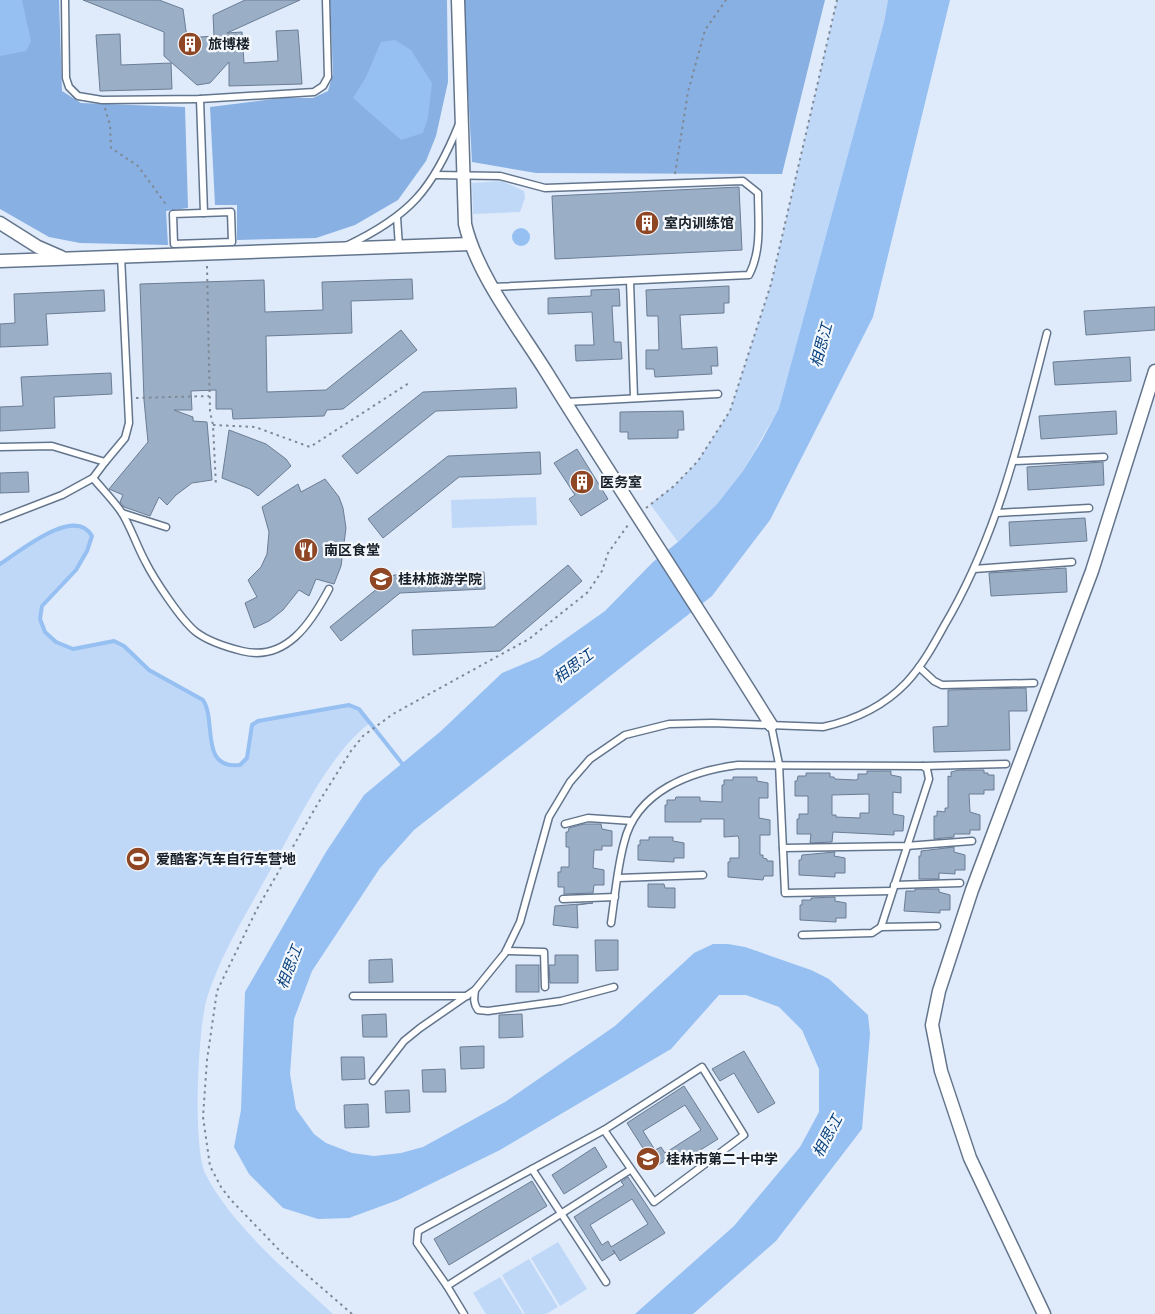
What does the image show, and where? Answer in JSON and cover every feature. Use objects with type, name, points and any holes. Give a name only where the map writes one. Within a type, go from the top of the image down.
[{"type":"street","points":[[458,0],[466,224],[470,244],[493,286],[564,402],[707,622],[771,725]]},
{"type":"street","points":[[0,224],[38,247],[64,258]]},
{"type":"street","points":[[0,261],[121,256],[206,248],[339,249],[470,244]]},
{"type":"street","points":[[1044,1314],[970,1158],[941,1071],[932,1025],[939,992],[972,890],[1092,571],[1155,371]]},
{"type":"lane","points":[[66,0],[66,78],[69,88],[78,96],[102,100],[200,99],[314,92],[323,86],[328,77],[326,0]]},
{"type":"lane","points":[[200,99],[204,213]]},
{"type":"lane","points":[[339,249],[397,217],[424,191],[443,162],[462,116]]},
{"type":"lane","points":[[435,175],[500,176],[545,188],[743,181],[752,186],[758,193],[758,245],[756,263],[749,276],[493,286]]},
{"type":"lane","points":[[231,212],[232,242],[206,248],[174,244],[173,214],[231,212]]},
{"type":"lane","points":[[397,217],[398,247]]},
{"type":"lane","points":[[0,519],[62,495],[93,478],[126,436],[129,423],[121,256]]},
{"type":"lane","points":[[630,281],[634,398]]},
{"type":"lane","points":[[372,1081],[404,1041],[476,990],[506,951],[520,922],[549,817],[570,782],[590,760],[625,736],[654,727],[712,723],[814,728],[840,723],[866,713],[905,684],[919,668],[949,618],[974,569],[997,513],[1014,461],[1047,333]]},
{"type":"lane","points":[[564,402],[718,394]]},
{"type":"lane","points":[[0,447],[52,446],[105,462]]},
{"type":"lane","points":[[1014,461],[1104,457]]},
{"type":"lane","points":[[93,478],[122,513],[146,563],[198,634],[223,645],[254,653],[278,650],[290,642],[311,619],[329,588]]},
{"type":"lane","points":[[997,513],[1089,508]]},
{"type":"lane","points":[[122,513],[166,527]]},
{"type":"lane","points":[[974,569],[1072,562]]},
{"type":"lane","points":[[919,668],[934,681],[942,685],[1034,683]]},
{"type":"lane","points":[[771,725],[779,764],[785,893],[960,883]]},
{"type":"lane","points":[[611,923],[624,842],[632,821],[658,792],[688,776],[722,767],[779,764],[922,766],[1006,764]]},
{"type":"lane","points":[[881,927],[929,780],[927,769],[922,766]]},
{"type":"lane","points":[[565,824],[588,818],[632,821]]},
{"type":"lane","points":[[783,848],[906,846],[972,841]]},
{"type":"lane","points":[[618,878],[703,875]]},
{"type":"lane","points":[[562,899],[615,897]]},
{"type":"lane","points":[[802,935],[872,933],[881,927],[937,926]]},
{"type":"lane","points":[[506,951],[544,952],[546,987]]},
{"type":"lane","points":[[476,990],[473,1000],[475,1006],[478,1010],[488,1011],[562,1002],[614,987]]},
{"type":"lane","points":[[353,996],[467,996]]},
{"type":"lane","points":[[464,1314],[448,1286],[417,1243],[418,1231],[604,1130],[702,1067],[744,1135],[654,1202],[604,1130]]},
{"type":"lane","points":[[532,1169],[606,1282]]},
{"type":"lane","points":[[448,1286],[630,1170]]},
{"type":"path","points":[[674,184],[688,92],[706,30],[726,0]]},
{"type":"path","points":[[650,504],[674,486],[698,461],[730,411],[771,284],[837,0]]},
{"type":"path","points":[[102,100],[110,125],[111,148],[138,166],[173,214]]},
{"type":"path","points":[[206,248],[210,396],[216,486]]},
{"type":"path","points":[[213,424],[255,427],[310,446],[409,383]]},
{"type":"path","points":[[127,398],[210,396]]},
{"type":"path","points":[[352,1314],[284,1255],[221,1186],[210,1166],[203,1117],[207,1060],[217,991],[257,909],[351,751],[369,731],[382,722],[529,638],[588,592],[602,571],[608,553],[637,515]]},
{"type":"shaded area","points":[[0,0],[59,0],[62,91],[81,103],[185,107],[188,208],[166,211],[168,245],[80,243],[49,237],[0,209]]},
{"type":"shaded area","points":[[330,0],[447,0],[448,82],[436,136],[426,161],[398,200],[355,225],[316,238],[237,240],[237,205],[215,205],[210,107],[281,98],[313,98],[328,91],[333,74]]},
{"type":"shaded area","points":[[463,0],[825,0],[782,174],[536,173],[472,162]]},
{"type":"shaded area","points":[[837,0],[888,0],[884,22],[779,408],[743,471],[717,504],[678,542],[650,504],[674,486],[698,461],[730,411],[771,284]]},
{"type":"shaded area","points":[[502,181],[524,191],[525,198],[520,212],[473,214],[472,183]]},
{"type":"shaded area","points":[[536,497],[537,525],[452,528],[451,500]]},
{"type":"shaded area","name":"爱酷客汽车自行车营地","points":[[70,525],[83,527],[92,536],[87,551],[76,570],[42,606],[40,619],[45,632],[56,642],[73,649],[114,641],[124,646],[149,670],[203,700],[207,709],[213,748],[217,756],[224,761],[236,765],[244,762],[249,752],[252,725],[258,721],[349,705],[359,709],[370,723],[341,752],[314,791],[227,949],[207,998],[199,1060],[199,1140],[206,1175],[217,1194],[247,1231],[281,1266],[333,1314],[0,1314],[0,564],[51,531]]},
{"type":"shaded area","points":[[558,1242],[587,1289],[560,1306],[531,1258]]},
{"type":"shaded area","points":[[529,1259],[558,1307],[546,1314],[525,1314],[502,1275]]},
{"type":"shaded area","points":[[500,1277],[523,1314],[486,1314],[473,1293]]},
{"type":"water","points":[[0,0],[22,0],[31,41],[26,51],[0,56]]},
{"type":"water","name":"相思江","points":[[888,0],[950,0],[873,317],[770,520],[712,596],[414,830],[380,868],[312,971],[294,1019],[290,1074],[296,1109],[314,1134],[326,1143],[352,1153],[374,1156],[401,1153],[423,1147],[505,1102],[615,1026],[694,953],[713,944],[728,944],[745,947],[811,970],[829,979],[868,1015],[870,1034],[862,1129],[776,1241],[693,1314],[635,1314],[734,1226],[800,1147],[819,1112],[819,1069],[802,1030],[779,1007],[746,995],[719,995],[671,1049],[500,1150],[398,1200],[349,1218],[318,1219],[283,1208],[249,1174],[234,1147],[241,1110],[245,992],[326,852],[364,795],[441,731],[502,673],[540,657],[605,611],[653,562],[678,542],[717,504],[743,471],[779,408],[884,22]]},
{"type":"water","points":[[395,40],[411,50],[432,83],[428,117],[423,133],[401,140],[353,98],[366,77],[381,42]]},
{"type":"water","points":[[517,228],[525,228],[530,233],[528,244],[517,246],[512,241],[512,233]]},
{"type":"building","name":"旅博楼","points":[[83,0],[159,0],[183,9],[187,38],[214,36],[213,15],[245,0],[300,0],[227,33],[242,32],[244,63],[278,61],[276,31],[298,30],[302,84],[229,86],[229,62],[210,83],[197,85],[164,56],[164,32]]},
{"type":"building","points":[[120,34],[121,65],[171,63],[172,89],[100,91],[96,35]]},
{"type":"building","name":"室内训练馆","points":[[739,187],[742,250],[555,259],[552,196]]},
{"type":"building","points":[[412,279],[413,299],[351,301],[352,333],[266,336],[267,392],[326,390],[401,330],[417,350],[343,409],[327,410],[324,416],[233,419],[232,409],[216,409],[216,390],[191,391],[192,410],[174,410],[193,417],[193,421],[207,422],[212,480],[192,483],[176,495],[167,505],[159,497],[150,516],[124,507],[120,502],[123,495],[109,489],[148,442],[144,400],[140,284],[264,280],[265,312],[323,310],[322,282]]},
{"type":"building","points":[[729,286],[729,303],[724,303],[724,313],[680,315],[682,349],[717,347],[718,366],[711,366],[712,374],[655,377],[654,369],[646,369],[646,350],[659,350],[658,316],[647,316],[646,290]]},
{"type":"building","points":[[619,289],[620,306],[612,306],[614,342],[621,342],[622,359],[576,361],[575,345],[594,345],[592,312],[548,314],[548,298],[591,296],[591,290]]},
{"type":"building","points":[[104,290],[105,311],[46,314],[48,345],[0,347],[0,324],[15,323],[14,294]]},
{"type":"building","points":[[1155,307],[1155,330],[1086,335],[1084,311]]},
{"type":"building","points":[[1130,357],[1131,381],[1055,385],[1053,362]]},
{"type":"building","points":[[111,373],[112,394],[54,397],[55,428],[0,431],[0,407],[23,406],[21,377]]},
{"type":"building","points":[[516,388],[517,408],[436,411],[357,474],[342,456],[423,392]]},
{"type":"building","points":[[683,411],[684,430],[678,430],[678,438],[628,439],[628,432],[620,432],[620,412]]},
{"type":"building","points":[[1116,411],[1117,434],[1041,439],[1039,416]]},
{"type":"building","points":[[229,430],[266,444],[286,459],[291,466],[258,496],[250,489],[222,478]]},
{"type":"building","name":"医务室","points":[[577,449],[608,499],[581,516],[569,499],[575,495],[554,463]]},
{"type":"building","points":[[540,452],[541,474],[459,477],[383,538],[368,519],[448,456]]},
{"type":"building","points":[[1103,462],[1104,485],[1028,490],[1027,467]]},
{"type":"building","points":[[28,472],[29,492],[0,493],[0,473]]},
{"type":"building","name":"南区食堂","points":[[325,479],[339,497],[346,528],[341,566],[334,584],[316,579],[309,596],[299,590],[283,610],[269,621],[254,628],[245,603],[257,597],[248,580],[261,567],[267,554],[269,532],[262,507],[298,484],[301,492]]},
{"type":"building","points":[[1085,518],[1087,541],[1010,546],[1009,522]]},
{"type":"building","points":[[568,565],[582,581],[500,651],[413,655],[412,630],[494,627]]},
{"type":"building","points":[[1066,568],[1067,592],[991,596],[989,573]]},
{"type":"building","points":[[484,572],[485,589],[400,593],[341,641],[330,627],[394,575]]},
{"type":"building","points":[[1026,688],[1027,711],[1009,711],[1010,750],[934,752],[933,727],[948,726],[948,690]]},
{"type":"building","points":[[959,770],[984,770],[984,773],[988,773],[988,775],[994,775],[994,790],[984,790],[984,794],[969,794],[970,812],[980,815],[980,830],[970,830],[970,834],[954,834],[954,837],[934,839],[934,816],[937,816],[937,811],[945,812],[945,808],[948,808],[948,776],[951,777],[951,772]]},
{"type":"building","points":[[867,771],[891,771],[891,775],[901,777],[901,793],[893,792],[893,814],[904,816],[903,831],[894,831],[894,835],[833,832],[832,842],[810,843],[811,834],[797,834],[799,814],[808,814],[808,796],[795,796],[795,781],[797,781],[798,776],[806,776],[806,773],[830,773],[830,777],[835,779],[856,780],[858,779],[858,774],[867,774]],"holes":[[[869,794],[869,813],[860,813],[860,818],[836,817],[836,815],[832,815],[832,795]]]},
{"type":"building","points":[[733,777],[757,777],[757,781],[768,783],[768,798],[759,798],[759,818],[770,820],[770,835],[760,835],[760,855],[763,855],[763,858],[767,859],[767,861],[773,861],[773,876],[764,876],[763,880],[728,877],[728,862],[730,862],[730,858],[739,858],[739,839],[738,836],[724,837],[724,819],[701,819],[701,822],[665,822],[665,805],[667,805],[667,800],[675,800],[676,797],[700,797],[700,801],[722,802],[722,785],[724,785],[724,780],[733,780]]},
{"type":"building","points":[[584,824],[601,824],[602,829],[612,831],[612,846],[602,846],[602,850],[594,850],[593,868],[604,870],[604,885],[594,885],[593,893],[564,894],[564,887],[558,887],[558,872],[561,872],[561,867],[569,867],[569,847],[566,847],[566,832],[568,832],[569,828]]},
{"type":"building","points":[[649,837],[673,837],[673,841],[684,843],[684,858],[674,858],[674,862],[638,860],[640,840],[649,840]]},
{"type":"building","points":[[954,847],[954,852],[965,855],[965,870],[955,870],[955,874],[939,873],[939,879],[919,879],[919,856],[921,856],[921,851]]},
{"type":"building","points":[[835,852],[834,856],[845,858],[845,873],[835,873],[835,877],[799,875],[799,860],[801,860],[802,855]]},
{"type":"building","points":[[648,884],[664,884],[665,888],[675,888],[675,908],[648,907]]},
{"type":"building","points":[[915,889],[939,889],[939,892],[950,895],[950,910],[940,910],[940,913],[904,911],[906,891],[915,891]]},
{"type":"building","points":[[835,897],[835,901],[846,903],[846,918],[836,918],[836,922],[800,920],[802,900]]},
{"type":"building","points":[[593,903],[577,905],[578,928],[553,925],[555,906]]},
{"type":"building","points":[[595,940],[618,940],[618,970],[596,971]]},
{"type":"building","points":[[555,955],[578,955],[578,983],[550,983],[549,965],[555,965]]},
{"type":"building","points":[[392,959],[393,982],[369,983],[369,960]]},
{"type":"building","points":[[516,965],[539,965],[539,992],[516,992]]},
{"type":"building","points":[[386,1014],[387,1037],[363,1037],[362,1015]]},
{"type":"building","points":[[522,1014],[523,1037],[499,1038],[499,1015]]},
{"type":"building","points":[[484,1046],[484,1068],[461,1069],[460,1047]]},
{"type":"building","points":[[744,1051],[775,1103],[758,1113],[734,1073],[720,1081],[712,1069]]},
{"type":"building","points":[[341,1057],[364,1057],[365,1079],[342,1080]]},
{"type":"building","points":[[445,1069],[446,1092],[423,1092],[422,1070]]},
{"type":"building","points":[[684,1086],[718,1139],[673,1167],[668,1159],[655,1167],[627,1123]],"holes":[[[685,1105],[701,1130],[665,1153],[661,1147],[655,1150],[643,1131]]]},
{"type":"building","points":[[409,1090],[410,1112],[386,1113],[385,1091]]},
{"type":"building","points":[[368,1104],[369,1127],[345,1128],[344,1105]]},
{"type":"building","points":[[595,1147],[607,1167],[564,1194],[552,1175]]},
{"type":"building","points":[[628,1177],[665,1233],[620,1261],[615,1253],[602,1261],[574,1217],[624,1185],[621,1182]],"holes":[[[632,1199],[648,1224],[611,1247],[608,1241],[602,1245],[590,1225]]]},
{"type":"building","points":[[532,1181],[547,1206],[449,1265],[434,1239]]},
{"type":"waterway","points":[[0,564],[33,542],[60,528],[73,526],[84,528],[92,536],[87,551],[76,570],[42,606],[40,619],[45,632],[56,642],[73,649],[114,641],[124,646],[149,670],[203,700],[207,709],[214,752],[219,760],[227,765],[240,765],[247,758],[252,725],[258,721],[349,705],[359,709],[404,766]]},
{"type":"place","name":"旅博楼","points":[[190,44]]},
{"type":"place","name":"室内训练馆","points":[[647,223]]},
{"type":"place","name":"医务室","points":[[582,482]]},
{"type":"place","name":"南区食堂","points":[[306,550]]},
{"type":"place","name":"桂林旅游学院","points":[[381,579]]},
{"type":"place","name":"爱酷客汽车自行车营地","points":[[138,859]]},
{"type":"place","name":"桂林市第二十中学","points":[[648,1159]]}]
